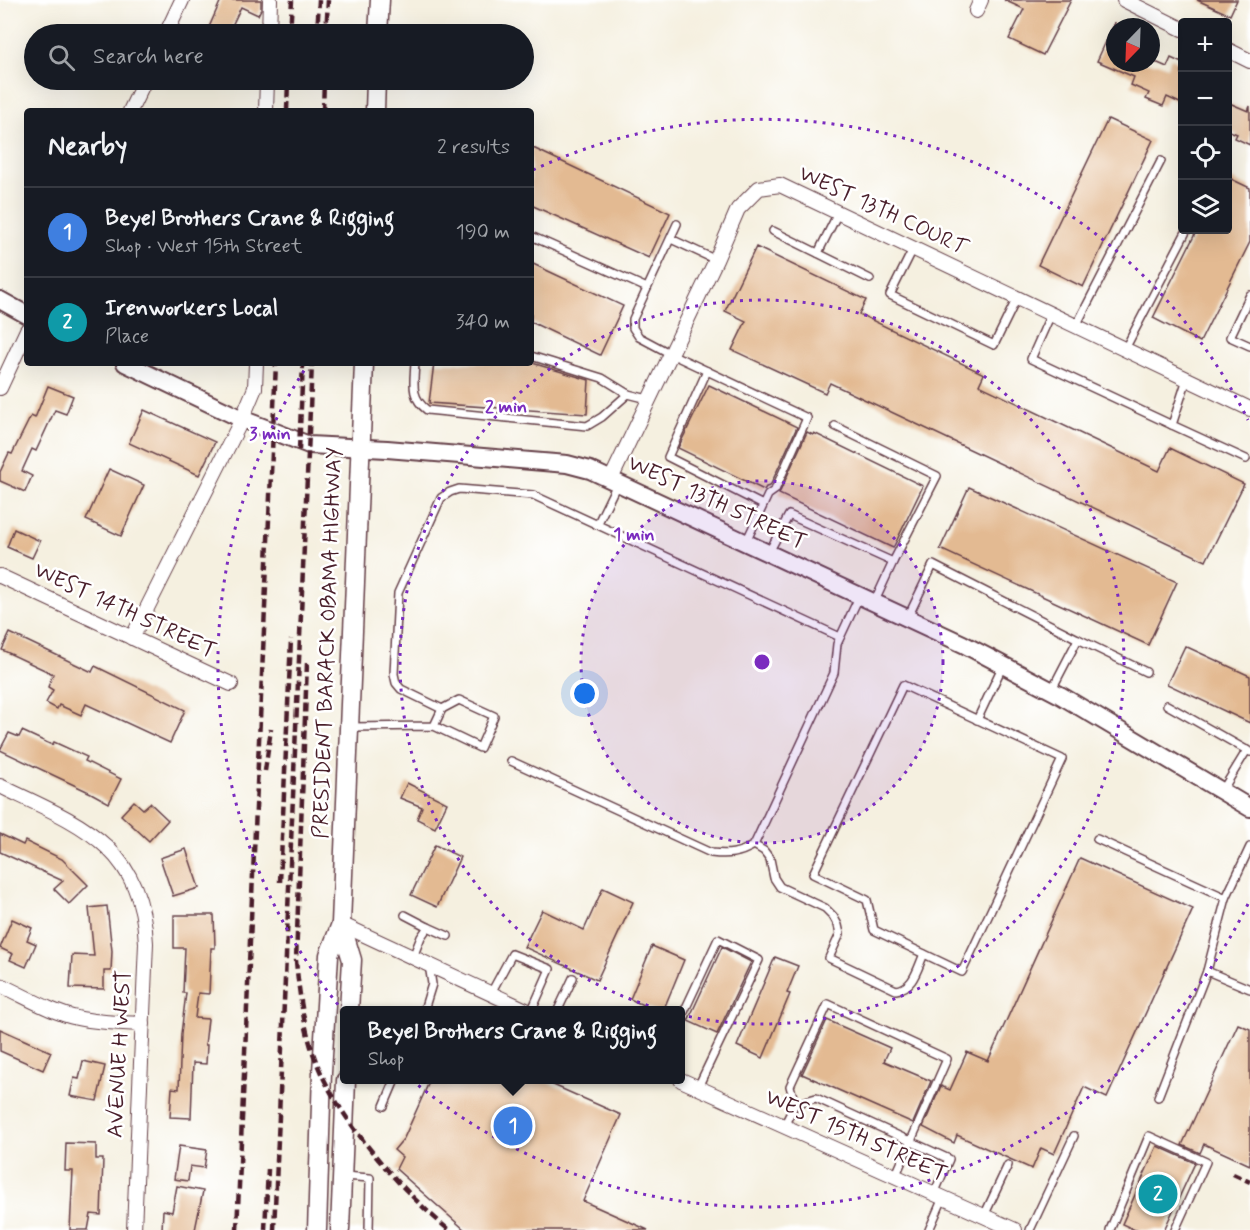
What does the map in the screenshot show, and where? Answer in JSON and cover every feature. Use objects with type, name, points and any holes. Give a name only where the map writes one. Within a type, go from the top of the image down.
[{"type":"main road","points":[[379,24],[380,0]]},
{"type":"main road","points":[[375,108],[376,90]]},
{"type":"main road","name":"PRESIDENT BARACK OBAMA HIGHWAY","points":[[317,1230],[322,1072],[329,955],[340,924],[364,366]]},
{"type":"main road","name":"PRESIDENT BARACK OBAMA HIGHWAY","points":[[340,924],[352,960],[349,1006]]},
{"type":"main road","points":[[340,1230],[346,1084]]},
{"type":"street","points":[[171,24],[182,0]]},
{"type":"street","points":[[269,24],[270,0]]},
{"type":"street","points":[[1124,0],[1178,26]]},
{"type":"street","points":[[1232,53],[1250,62]]},
{"type":"street","points":[[131,108],[140,90]]},
{"type":"street","points":[[266,108],[267,90]]},
{"type":"street","name":"WEST 13TH COURT","points":[[614,480],[648,399],[716,260],[738,209],[759,188],[780,185],[1250,409]]},
{"type":"street","points":[[0,300],[24,313]]},
{"type":"street","points":[[0,387],[24,336]]},
{"type":"street","name":"WEST 13TH STREET","points":[[132,366],[242,419],[309,445],[567,464],[590,470],[908,617],[1004,665],[1250,808]]},
{"type":"street","points":[[132,638],[242,419],[255,388],[256,366]]},
{"type":"street","name":"WEST 14TH STREET","points":[[0,576],[231,684]]},
{"type":"street","name":"AVENUE H WEST","points":[[0,786],[78,824],[96,836],[112,852],[132,883],[142,910],[146,932],[134,1230]]},
{"type":"street","points":[[340,924],[516,1006]]},
{"type":"street","points":[[0,985],[75,1018],[97,1022],[142,1024]]},
{"type":"street","name":"WEST 15TH STREET","points":[[685,1082],[1015,1230]]},
{"type":"lane","points":[[1076,326],[1161,161]]},
{"type":"lane","points":[[818,253],[838,213]]},
{"type":"lane","points":[[678,224],[633,319],[633,328],[639,337],[671,354],[807,418],[775,490],[768,495],[746,542]]},
{"type":"lane","points":[[773,231],[870,279]]},
{"type":"lane","points":[[1125,349],[1184,234]]},
{"type":"lane","points":[[534,237],[648,288]]},
{"type":"lane","points":[[671,239],[716,260]]},
{"type":"lane","points":[[913,249],[890,295],[994,345],[1017,298]]},
{"type":"lane","points":[[1250,296],[1230,337],[1250,346]]},
{"type":"lane","points":[[1051,314],[1031,359],[1245,459]]},
{"type":"lane","points":[[534,357],[602,378],[628,394],[648,399]]},
{"type":"lane","points":[[415,366],[414,387],[418,403],[427,410],[587,426],[602,417],[628,394]]},
{"type":"lane","points":[[707,371],[668,458],[763,505]]},
{"type":"lane","points":[[1172,424],[1186,379]]},
{"type":"lane","points":[[511,761],[711,853],[726,855],[741,852],[754,845],[834,673],[837,644],[840,637],[893,562],[937,476],[835,426]]},
{"type":"lane","points":[[597,525],[614,480]]},
{"type":"lane","points":[[442,709],[400,688],[396,683],[394,674],[398,593],[441,498],[459,489],[533,495],[840,637]]},
{"type":"lane","points":[[769,552],[789,515],[893,562]]},
{"type":"lane","points":[[908,617],[933,565],[1146,672]]},
{"type":"lane","points":[[1051,691],[1078,639]]},
{"type":"lane","points":[[977,720],[1004,665]]},
{"type":"lane","points":[[903,685],[1062,759],[962,972],[924,954],[874,930],[867,900],[813,874],[903,685]]},
{"type":"lane","points":[[349,727],[434,726],[480,748],[494,716],[459,700],[442,709],[434,726]]},
{"type":"lane","points":[[1167,705],[1249,751],[1222,791]]},
{"type":"lane","points":[[1097,838],[1226,898]]},
{"type":"lane","points":[[754,845],[764,851],[770,860],[774,878],[780,887],[825,908],[833,916],[840,934],[829,958],[896,990],[909,986],[924,954]]},
{"type":"lane","points":[[1158,1097],[1207,971],[1226,898],[1250,847]]},
{"type":"lane","points":[[405,915],[448,936]]},
{"type":"lane","points":[[413,957],[428,927]]},
{"type":"lane","points":[[685,1010],[718,939],[759,960],[698,1087]]},
{"type":"lane","points":[[491,993],[512,954],[550,969],[534,1006]]},
{"type":"lane","points":[[425,1006],[432,984],[429,965]]},
{"type":"lane","points":[[1207,971],[1250,989]]},
{"type":"lane","points":[[560,1006],[573,978]]},
{"type":"lane","points":[[784,1126],[795,1104],[790,1086],[828,1004],[947,1059],[895,1176]]},
{"type":"lane","points":[[384,1106],[393,1084]]},
{"type":"lane","points":[[795,1104],[816,1098],[949,1159],[928,1230]]},
{"type":"lane","points":[[1030,1230],[1074,1136]]},
{"type":"lane","points":[[1110,1230],[1149,1136],[1206,1162],[1174,1230]]},
{"type":"lane","points":[[984,1216],[1008,1166]]},
{"type":"lane","points":[[342,1176],[370,1178],[369,1230]]},
{"type":"building","points":[[221,0],[261,0],[258,15],[241,7],[233,24],[210,24]]},
{"type":"building","points":[[1004,0],[1071,0],[1043,55],[1009,39],[1024,9]]},
{"type":"building","points":[[1197,0],[1237,0],[1230,15]]},
{"type":"building","points":[[1106,42],[1106,65],[1097,61]]},
{"type":"building","points":[[1171,58],[1178,61],[1178,102],[1167,97],[1163,106],[1146,99],[1149,93],[1131,85],[1134,77],[1122,72],[1160,72],[1160,64],[1167,67]]},
{"type":"building","points":[[1232,104],[1248,111],[1250,106],[1250,145],[1235,138],[1237,134],[1232,132]]},
{"type":"building","points":[[1108,119],[1153,140],[1083,287],[1038,265]]},
{"type":"building","points":[[534,148],[670,213],[649,258],[534,206]]},
{"type":"building","points":[[1232,179],[1250,188],[1250,242],[1200,342],[1153,318],[1195,234],[1232,234]]},
{"type":"building","points":[[756,247],[866,300],[859,314],[984,374],[979,385],[1159,471],[1170,448],[1244,484],[1206,561],[830,383],[825,393],[732,350],[746,321],[725,311]]},
{"type":"building","points":[[534,264],[623,306],[600,355],[534,323]]},
{"type":"building","points":[[534,364],[589,380],[587,414],[429,403],[434,366],[534,366]]},
{"type":"building","points":[[709,385],[797,427],[770,486],[764,490],[678,448]]},
{"type":"building","points":[[48,386],[73,396],[66,414],[55,410],[36,451],[32,449],[22,471],[32,476],[25,492],[0,481],[0,472],[31,416],[35,418]]},
{"type":"building","points":[[144,410],[215,442],[199,475],[129,443]]},
{"type":"building","points":[[807,432],[813,435],[814,433],[923,486],[893,548],[779,494]]},
{"type":"building","points":[[109,469],[144,485],[121,536],[86,520]]},
{"type":"building","points":[[969,487],[1177,582],[1148,645],[940,549]]},
{"type":"building","points":[[14,529],[40,541],[32,558],[7,547]]},
{"type":"building","points":[[10,633],[92,672],[95,666],[185,710],[170,743],[86,704],[81,715],[59,705],[57,709],[46,703],[53,690],[48,687],[53,674],[2,650]]},
{"type":"building","points":[[1185,646],[1250,676],[1250,723],[1167,684]]},
{"type":"building","points":[[22,731],[52,745],[54,742],[87,757],[85,761],[121,779],[109,803],[0,750],[9,733],[19,737]]},
{"type":"building","points":[[407,783],[447,803],[435,828],[417,819],[422,807],[400,798]]},
{"type":"building","points":[[134,801],[143,809],[150,803],[168,820],[149,841],[121,815]]},
{"type":"building","points":[[0,834],[23,845],[25,841],[62,859],[88,885],[69,904],[54,889],[63,881],[0,852]]},
{"type":"building","points":[[435,845],[460,857],[437,907],[411,895]]},
{"type":"building","points":[[186,849],[199,888],[173,896],[160,858]]},
{"type":"building","points":[[1080,858],[1193,909],[1107,1098],[1084,1087],[1054,1154],[1041,1148],[1032,1169],[957,1135],[954,1143],[923,1127],[941,1086],[950,1090],[967,1052],[988,1061]]},
{"type":"building","points":[[603,888],[633,902],[597,980],[524,947],[542,910],[584,930]]},
{"type":"building","points":[[107,906],[112,951],[111,971],[104,971],[104,989],[70,988],[72,955],[94,956],[89,908]]},
{"type":"building","points":[[174,915],[214,915],[215,948],[211,948],[209,994],[198,993],[195,1018],[208,1019],[205,1045],[207,1045],[206,1064],[193,1063],[191,1118],[170,1117],[172,1088],[179,1089],[181,1034],[186,993],[183,993],[185,948],[174,948]]},
{"type":"building","points":[[12,919],[32,928],[27,940],[36,944],[26,967],[10,960],[13,954],[0,948]]},
{"type":"building","points":[[652,946],[684,960],[665,1006],[645,1006],[630,999]]},
{"type":"building","points":[[722,947],[751,962],[717,1034],[688,1021]]},
{"type":"building","points":[[775,957],[798,966],[787,993],[790,994],[763,1058],[737,1046]]},
{"type":"building","points":[[827,1020],[890,1048],[884,1061],[931,1081],[913,1123],[802,1074]]},
{"type":"building","points":[[1238,1024],[1250,1029],[1250,1165],[1204,1144],[1200,1153],[1182,1145]]},
{"type":"building","points":[[0,1029],[51,1052],[43,1070],[0,1051]]},
{"type":"building","points":[[83,1061],[105,1066],[97,1101],[70,1096],[74,1078],[79,1079]]},
{"type":"building","points":[[428,1084],[551,1084],[621,1115],[583,1201],[648,1230],[465,1230],[396,1169],[402,1157],[394,1150],[404,1138]]},
{"type":"building","points":[[66,1143],[96,1144],[96,1159],[103,1159],[101,1215],[91,1214],[88,1230],[70,1230],[73,1171],[65,1171]]},
{"type":"building","points":[[179,1146],[207,1150],[204,1168],[190,1166],[188,1181],[174,1179]]},
{"type":"building","points":[[1157,1146],[1195,1163],[1164,1230],[1135,1230],[1122,1224]]},
{"type":"building","points":[[177,1186],[203,1191],[195,1230],[162,1230],[163,1210],[172,1212]]},
{"type":"railway","points":[[291,24],[292,0]]},
{"type":"railway","points":[[318,24],[319,0]]},
{"type":"railway","points":[[327,24],[328,0]]},
{"type":"railway","points":[[287,108],[288,90]]},
{"type":"railway","points":[[323,108],[324,90]]},
{"type":"railway","points":[[237,1230],[276,366]]},
{"type":"railway","points":[[299,450],[303,366]]},
{"type":"railway","points":[[274,1230],[312,366]]},
{"type":"railway","points":[[280,882],[291,639]]},
{"type":"railway","points":[[307,663],[296,961],[309,1039],[322,1074],[351,1124],[389,1172],[449,1230]]},
{"type":"railway","points":[[265,771],[271,729]]},
{"type":"railway","points":[[265,1230],[268,1169]]},
{"type":"railway","points":[[1233,1174],[1250,1182]]},
{"type":"place","name":"Beyel Brothers Crane & Rigging","points":[[513,1126]]},
{"type":"place","name":"Irenworkers Local","points":[[1158,1194]]}]
